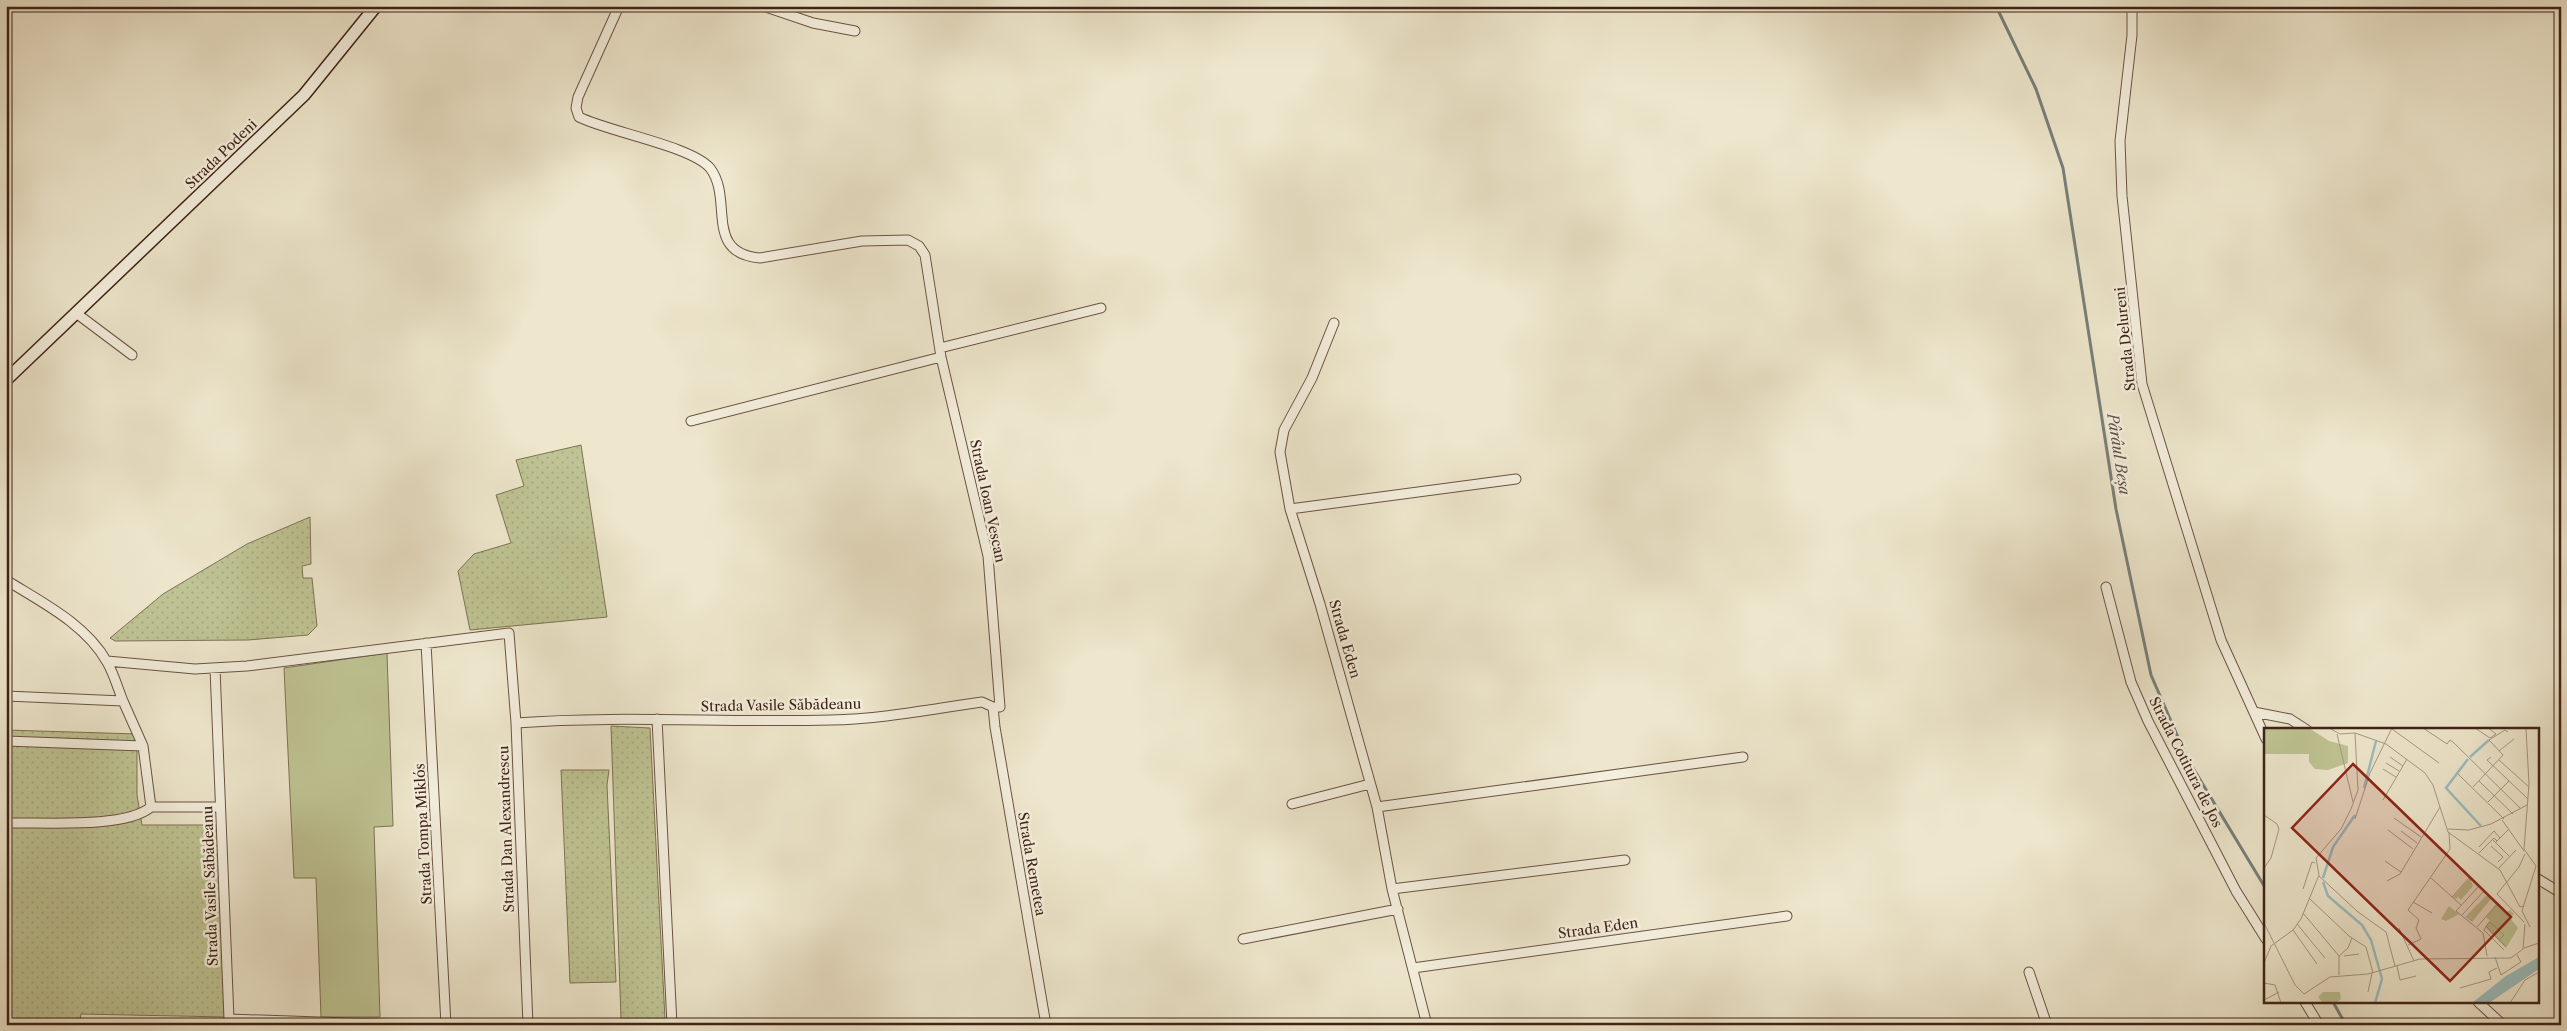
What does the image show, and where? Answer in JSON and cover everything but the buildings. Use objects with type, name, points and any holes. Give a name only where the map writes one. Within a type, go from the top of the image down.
[{"type":"main road","name":"Strada Podeni","points":[[6,380],[304,95],[376,6]]},
{"type":"street","name":"Strada Ioan Vescan","points":[[619,6],[578,97],[576,108],[579,117],[668,147],[696,158],[709,168],[717,180],[723,224],[728,241],[736,251],[746,256],[760,258],[862,240],[908,240],[919,246],[925,255],[940,353],[988,556],[1000,707],[994,706]]},
{"type":"street","points":[[763,6],[813,23],[855,31]]},
{"type":"street","name":"Strada Delureni","points":[[2132,6],[2132,35],[2120,142],[2122,196],[2142,384],[2221,640],[2264,734]]},
{"type":"street","points":[[691,421],[1101,308]]},
{"type":"street","points":[[76,313],[132,356]]},
{"type":"street","name":"Strada Eden","points":[[1334,323],[1312,378],[1284,430],[1280,452],[1290,509],[1320,604],[1377,807],[1392,889],[1427,1025]]},
{"type":"street","points":[[1290,509],[1516,479]]},
{"type":"street","points":[[6,580],[63,617],[87,636],[107,661],[143,746],[151,807]]},
{"type":"street","name":"Strada Cotitura de Jos","points":[[2106,587],[2131,682],[2148,721],[2236,891],[2264,936]]},
{"type":"street","name":"Strada Dan Alexandrescu","points":[[426,643],[509,633],[516,723],[528,1025]]},
{"type":"street","points":[[107,661],[195,669],[215,668],[248,666],[426,643]]},
{"type":"street","name":"Strada Tompa Miklós","points":[[426,643],[446,1025]]},
{"type":"street","name":"Strada Vasile Săbădeanu","points":[[215,668],[229,1019],[408,1025]]},
{"type":"street","points":[[6,696],[123,701]]},
{"type":"street","name":"Strada Vasile Săbădeanu","points":[[516,723],[585,718],[769,722],[834,720],[982,702],[994,706]]},
{"type":"street","name":"Strada Remetea","points":[[994,706],[996,736],[1046,1025]]},
{"type":"street","points":[[2254,712],[2290,719],[2304,728]]},
{"type":"street","points":[[657,719],[672,1025]]},
{"type":"street","points":[[6,741],[143,746]]},
{"type":"street","points":[[1377,807],[1743,757]]},
{"type":"street","points":[[1292,804],[1370,784]]},
{"type":"street","points":[[6,822],[122,820],[144,813],[151,807],[220,806]]},
{"type":"street","points":[[1392,889],[1625,860]]},
{"type":"street","points":[[2540,880],[2561,893]]},
{"type":"street","points":[[1243,939],[1398,909]]},
{"type":"street","name":"Strada Eden","points":[[1413,968],[1787,916]]},
{"type":"street","points":[[2029,972],[2047,1025]]},
{"type":"street","points":[[2306,1004],[2319,1025]]},
{"type":"street","points":[[2480,1004],[2503,1025]]},
{"type":"green space","points":[[581,445],[607,617],[470,630],[458,571],[474,554],[511,543],[496,495],[524,486],[516,460]]},
{"type":"green space","points":[[310,517],[311,564],[302,566],[303,578],[312,578],[317,626],[308,635],[248,640],[115,641],[110,638],[163,594],[247,544]]},
{"type":"green space","points":[[387,653],[393,826],[374,827],[380,1017],[321,1017],[316,878],[294,878],[284,668]]},
{"type":"green space","points":[[611,726],[650,728],[665,1019],[621,1019]]},
{"type":"green space","points":[[6,730],[137,734],[137,795],[142,825],[218,825],[226,1017],[81,1014],[79,1025],[10,1025],[12,1013],[6,1012]]},
{"type":"green space","points":[[561,770],[609,770],[607,785],[616,982],[570,983]]},
{"type":"waterway","name":"Pârâul Beșa","points":[[1996,6],[2036,89],[2063,168],[2116,509],[2151,675],[2187,758],[2264,886]]},
{"type":"waterway","name":"Pârâul Beșa","points":[[2334,1004],[2346,1025]]}]
